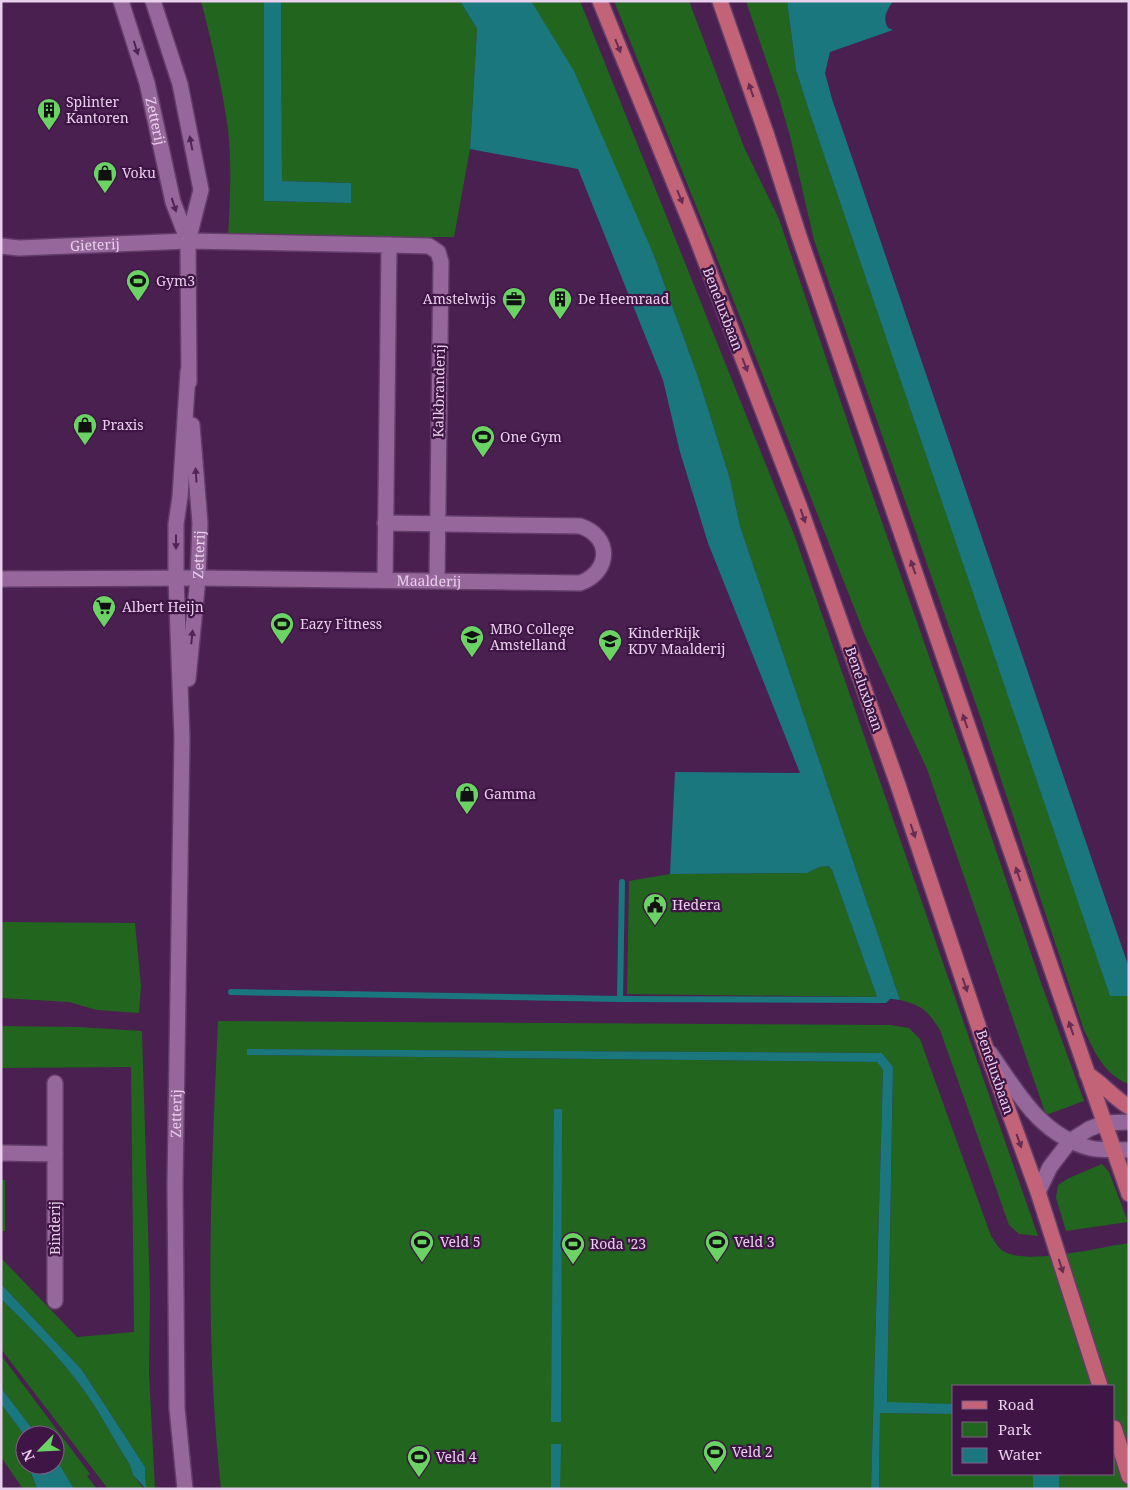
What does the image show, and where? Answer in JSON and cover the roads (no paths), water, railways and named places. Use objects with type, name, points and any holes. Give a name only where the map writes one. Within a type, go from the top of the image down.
[{"type":"main road","name":"Beneluxbaan","points":[[600,1],[695,234],[800,508],[898,785],[985,1046],[1038,1192],[1100,1385]]},
{"type":"main road","points":[[720,1],[767,136],[802,245],[1129,1194]]},
{"type":"main road","points":[[1087,1074],[1099,1081],[1107,1090],[1129,1106]]},
{"type":"main road","points":[[1115,1431],[1129,1476]]},
{"type":"street","name":"Zetterij","points":[[121,1],[147,83],[173,202],[188,241]]},
{"type":"street","name":"Zetterij","points":[[153,1],[180,84],[201,190],[188,241],[188,372],[180,497],[176,524],[176,578],[182,738],[176,1195],[177,1408],[185,1489]]},
{"type":"street","name":"Kalkbranderij","points":[[188,241],[429,246],[438,252],[441,262],[437,581]]},
{"type":"street","name":"Gieterij","points":[[1,246],[19,248],[188,241]]},
{"type":"street","points":[[385,580],[389,246]]},
{"type":"street","name":"Zetterij","points":[[182,738],[198,578],[200,523],[188,372]]},
{"type":"street","name":"Maalderij","points":[[1,579],[198,578],[580,583],[594,576],[604,557],[600,540],[588,529],[580,526],[385,523]]},
{"type":"street","points":[[985,1046],[1031,1112],[1052,1130],[1070,1141],[1092,1148],[1129,1150]]},
{"type":"street","name":"Binderij","points":[[55,1083],[56,1301]]},
{"type":"street","points":[[1038,1192],[1050,1166],[1070,1141],[1088,1129],[1104,1123],[1129,1122]]},
{"type":"street","points":[[1,1154],[55,1154]]},
{"type":"water","points":[[264,1],[281,1],[282,181],[351,183],[351,203],[264,201]]},
{"type":"water","points":[[460,1],[531,1],[574,71],[655,258],[698,377],[730,479],[740,526],[900,1000],[877,997],[832,870],[828,866],[819,867],[807,873],[670,874],[675,772],[800,773],[708,543],[680,452],[663,380],[578,169],[470,149],[477,29]]},
{"type":"water","points":[[787,1],[893,1],[887,11],[885,21],[888,28],[893,30],[830,52],[825,73],[832,99],[1129,968],[1129,996],[1110,996],[809,111],[796,70]]},
{"type":"water","points":[[247,1049],[882,1053],[893,1067],[887,1402],[952,1404],[952,1414],[880,1413],[879,1489],[871,1489],[883,1070],[877,1062],[247,1055]]},
{"type":"water","points":[[554,1109],[562,1109],[561,1422],[551,1422]]},
{"type":"water","points":[[1,1284],[82,1370],[145,1467],[146,1489],[133,1475],[130,1465],[78,1383],[47,1345],[1,1299]]},
{"type":"water","points":[[1,1388],[29,1425],[17,1425],[1,1404]]},
{"type":"water","points":[[551,1444],[561,1444],[560,1489],[551,1489]]},
{"type":"water","points":[[65,1474],[74,1489],[37,1489],[32,1475]]},
{"type":"water","points":[[1033,1475],[1059,1475],[1059,1489],[1033,1489]]},
{"type":"waterway","points":[[231,992],[620,999],[622,882]]},
{"type":"waterway","points":[[620,999],[885,1000],[890,995]]},
{"type":"place","name":"Splinter Kantoren","points":[[49,131]]},
{"type":"place","name":"Voku","points":[[105,194]]},
{"type":"place","name":"Gym3","points":[[138,302]]},
{"type":"place","name":"Amstelwijs","points":[[514,320]]},
{"type":"place","name":"De Heemraad","points":[[560,320]]},
{"type":"place","name":"Praxis","points":[[85,446]]},
{"type":"place","name":"One Gym","points":[[483,458]]},
{"type":"place","name":"Albert Heijn","points":[[104,628]]},
{"type":"place","name":"Eazy Fitness","points":[[282,645]]},
{"type":"place","name":"MBO College Amstelland","points":[[472,658]]},
{"type":"place","name":"KinderRijk KDV Maalderij","points":[[610,662]]},
{"type":"place","name":"Gamma","points":[[467,815]]},
{"type":"place","name":"Hedera","points":[[655,926]]},
{"type":"place","name":"Veld 5","points":[[422,1263]]},
{"type":"place","name":"Veld 3","points":[[717,1263]]},
{"type":"place","name":"Roda '23","points":[[573,1265]]},
{"type":"place","name":"Veld 2","points":[[715,1473]]},
{"type":"place","name":"Veld 4","points":[[419,1478]]}]
